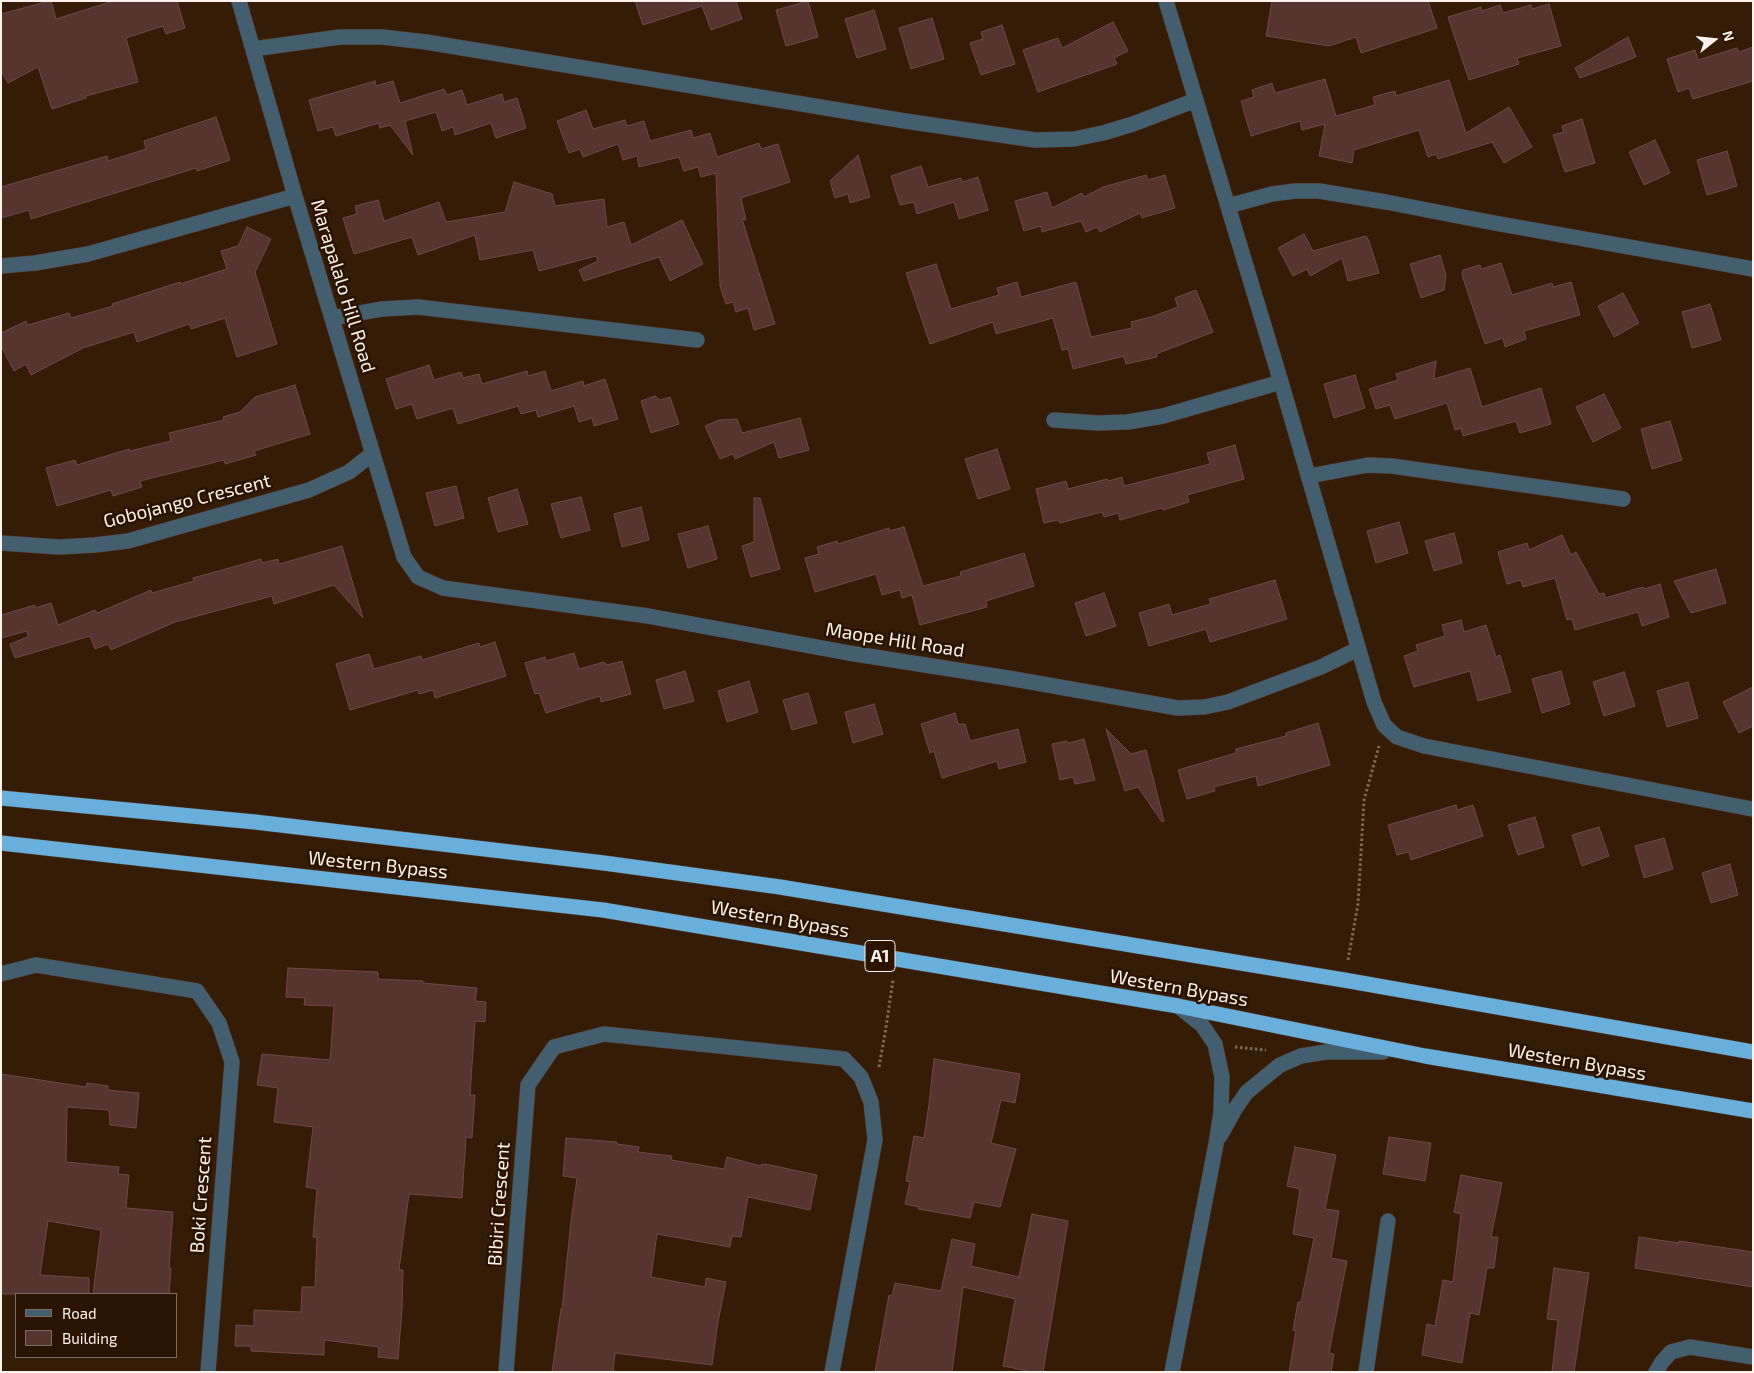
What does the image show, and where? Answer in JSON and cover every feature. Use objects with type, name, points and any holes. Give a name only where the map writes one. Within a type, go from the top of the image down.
[{"type":"highway","name":"Western Bypass","points":[[1,798],[255,822],[604,863],[770,886],[1344,980],[1753,1052]]},
{"type":"highway","name":"Western Bypass","points":[[1,843],[603,910],[1178,1006],[1425,1056],[1753,1111]]},
{"type":"street","name":"Marapalalo Hill Road","points":[[239,1],[295,196],[404,557],[418,577]]},
{"type":"street","points":[[1166,1],[1282,382],[1358,649],[1374,702],[1384,725],[1397,737],[1424,746],[1752,809]]},
{"type":"street","points":[[254,49],[340,37],[382,36],[905,121],[1035,140],[1074,138],[1104,132],[1133,124],[1196,100]]},
{"type":"street","points":[[1228,206],[1272,194],[1318,190],[1753,268]]},
{"type":"street","points":[[1,266],[35,263],[88,254],[295,196]]},
{"type":"street","points":[[332,318],[382,309],[418,306],[697,340]]},
{"type":"street","points":[[1054,420],[1098,423],[1128,422],[1163,416],[1282,382]]},
{"type":"street","name":"Gobojango Crescent","points":[[1,543],[60,547],[128,541],[309,490],[349,472],[372,454]]},
{"type":"street","points":[[1309,476],[1368,465],[1384,466],[1623,499]]},
{"type":"street","name":"Maope Hill Road","points":[[418,577],[443,588],[648,616],[849,653],[1014,679],[1178,708],[1204,707],[1228,702],[1320,667],[1358,649]]},
{"type":"street","name":"Boki Crescent","points":[[1,974],[36,965],[197,991],[219,1023],[232,1062],[208,1372]]},
{"type":"street","points":[[1172,1372],[1216,1144],[1222,1076],[1215,1044],[1202,1025],[1178,1006]]},
{"type":"street","name":"Bibiri Crescent","points":[[506,1372],[528,1085],[554,1048],[604,1034],[844,1059],[861,1076],[871,1102],[874,1140],[832,1372]]},
{"type":"street","points":[[1216,1144],[1235,1109],[1247,1092],[1280,1065],[1301,1056],[1326,1052],[1367,1051],[1425,1056]]},
{"type":"street","points":[[1366,1372],[1388,1222]]},
{"type":"street","points":[[1656,1372],[1671,1352],[1690,1347],[1753,1357]]},
{"type":"path","points":[[1344,980],[1358,904],[1364,800],[1384,725]]},
{"type":"path","points":[[885,1034],[890,995]]},
{"type":"path","points":[[1215,1044],[1265,1050],[1273,1054],[1280,1065]]},
{"type":"building","points":[[51,1],[56,19],[113,1],[177,1],[185,28],[166,34],[163,26],[126,38],[138,82],[86,96],[86,98],[52,109],[38,67],[8,83],[1,71],[1,14]]},
{"type":"building","points":[[635,1],[736,1],[742,19],[711,30],[702,6],[643,25]]},
{"type":"building","points":[[808,1],[818,37],[786,46],[776,10]]},
{"type":"building","points":[[1272,1],[1428,1],[1437,28],[1361,53],[1356,37],[1329,46],[1266,36]]},
{"type":"building","points":[[1549,4],[1561,46],[1517,58],[1519,64],[1469,80],[1448,17],[1481,7],[1482,11],[1500,5],[1503,13],[1531,5],[1532,9]]},
{"type":"building","points":[[874,10],[886,49],[857,58],[845,19]]},
{"type":"building","points":[[932,18],[944,59],[911,69],[899,28]]},
{"type":"building","points":[[1113,22],[1128,51],[1114,58],[1117,64],[1038,92],[1023,50],[1058,38],[1062,48]]},
{"type":"building","points":[[1002,25],[1015,64],[981,75],[970,43],[983,39],[981,32]]},
{"type":"building","points":[[1628,37],[1636,57],[1580,78],[1575,68]]},
{"type":"building","points":[[1753,47],[1753,81],[1693,99],[1689,88],[1678,92],[1667,59],[1695,50],[1698,60],[1737,48],[1739,52]]},
{"type":"building","points":[[1325,79],[1336,116],[1375,105],[1373,97],[1395,91],[1396,96],[1449,80],[1466,133],[1509,107],[1532,147],[1504,163],[1492,142],[1438,159],[1436,154],[1428,157],[1419,130],[1354,150],[1352,163],[1319,156],[1325,124],[1302,130],[1300,121],[1251,136],[1241,101],[1254,97],[1252,90],[1272,83],[1275,93]]},
{"type":"building","points":[[375,81],[376,86],[393,81],[400,103],[444,89],[447,95],[462,90],[467,105],[502,94],[504,102],[517,98],[526,128],[496,138],[491,123],[455,135],[453,127],[442,131],[436,112],[405,121],[413,155],[390,125],[380,128],[379,123],[336,136],[333,127],[318,131],[309,100]]},
{"type":"building","points":[[586,110],[593,129],[625,120],[627,126],[644,121],[650,141],[691,130],[693,138],[710,133],[717,157],[759,143],[761,149],[778,144],[790,182],[741,198],[746,220],[742,219],[775,324],[754,330],[748,308],[736,312],[733,302],[726,304],[720,286],[716,173],[701,177],[698,167],[684,171],[679,157],[639,167],[637,156],[623,160],[618,144],[583,157],[580,149],[569,153],[557,121]]},
{"type":"building","points":[[216,117],[230,160],[197,171],[196,168],[31,219],[29,210],[1,218],[1,187],[107,156],[108,161],[146,149],[144,141]]},
{"type":"building","points":[[1582,119],[1595,163],[1565,172],[1553,135],[1564,132],[1562,126]]},
{"type":"building","points":[[1655,140],[1670,173],[1644,185],[1629,152]]},
{"type":"building","points":[[1727,151],[1737,186],[1707,195],[1697,160]]},
{"type":"building","points":[[858,155],[870,197],[850,203],[848,194],[835,198],[830,181]]},
{"type":"building","points":[[921,166],[928,187],[961,178],[962,182],[978,177],[988,210],[959,219],[954,202],[917,214],[914,202],[900,205],[891,176]]},
{"type":"building","points":[[1146,175],[1148,180],[1165,175],[1175,208],[1142,218],[1140,213],[1100,232],[1097,227],[1086,232],[1081,221],[1042,232],[1041,226],[1024,231],[1015,201],[1047,192],[1052,208],[1082,193],[1084,197],[1103,187]]},
{"type":"building","points":[[514,182],[552,194],[555,206],[604,199],[607,227],[624,222],[631,245],[682,220],[703,264],[670,281],[659,257],[584,281],[579,270],[598,261],[596,256],[539,271],[533,250],[480,260],[475,235],[418,255],[412,237],[354,254],[343,218],[357,214],[355,206],[378,200],[384,221],[439,202],[446,222],[505,212]]},
{"type":"building","points":[[247,227],[271,239],[255,272],[277,344],[237,357],[225,318],[191,329],[189,324],[137,342],[134,332],[83,348],[31,375],[26,364],[14,371],[1,346],[1,333],[26,321],[28,325],[69,313],[71,318],[113,306],[112,304],[180,282],[180,284],[227,269],[221,251],[238,246]]},
{"type":"building","points":[[1304,234],[1313,251],[1366,236],[1379,273],[1348,281],[1342,258],[1310,276],[1307,269],[1293,276],[1278,248]]},
{"type":"building","points":[[1440,255],[1446,275],[1444,290],[1421,298],[1410,264]]},
{"type":"building","points":[[1501,263],[1512,295],[1552,283],[1553,287],[1571,282],[1580,315],[1524,331],[1526,339],[1505,347],[1503,338],[1485,344],[1462,275],[1463,270],[1480,265],[1481,269]]},
{"type":"building","points":[[936,264],[951,309],[999,295],[997,288],[1017,282],[1021,297],[1076,282],[1091,337],[1132,328],[1131,322],[1178,307],[1175,298],[1196,290],[1213,332],[1156,354],[1157,357],[1126,364],[1124,356],[1073,369],[1068,349],[1062,350],[1053,318],[996,334],[993,322],[930,344],[906,273]]},
{"type":"building","points":[[1623,293],[1639,323],[1614,337],[1598,306]]},
{"type":"building","points":[[1710,304],[1721,340],[1692,348],[1682,312]]},
{"type":"building","points":[[1436,361],[1434,379],[1470,368],[1482,407],[1541,388],[1551,424],[1520,433],[1516,421],[1463,436],[1461,428],[1455,430],[1447,403],[1395,419],[1390,405],[1376,409],[1369,389],[1398,380],[1396,374]]},
{"type":"building","points":[[429,365],[434,380],[461,372],[463,378],[479,374],[482,384],[527,371],[528,376],[545,371],[551,391],[583,381],[584,386],[605,379],[618,419],[594,426],[592,418],[579,422],[574,406],[538,417],[536,410],[521,414],[518,406],[458,424],[453,408],[417,419],[412,404],[396,409],[386,379]]},
{"type":"building","points":[[1355,375],[1365,408],[1334,418],[1324,384]]},
{"type":"building","points":[[295,385],[310,434],[254,451],[256,455],[225,464],[224,460],[140,481],[142,487],[113,496],[111,490],[57,506],[46,468],[75,460],[77,465],[129,449],[130,451],[171,441],[169,433],[224,420],[223,417],[240,412],[255,397]]},
{"type":"building","points":[[1604,394],[1621,428],[1593,442],[1576,407]]},
{"type":"building","points":[[655,396],[660,400],[670,397],[679,424],[651,433],[641,401]]},
{"type":"building","points":[[800,418],[809,450],[779,458],[774,442],[735,459],[733,454],[720,459],[705,426],[719,420],[737,419],[742,433]]},
{"type":"building","points":[[1670,421],[1682,460],[1652,469],[1641,429]]},
{"type":"building","points":[[1235,445],[1244,479],[1187,495],[1189,502],[1120,520],[1118,513],[1104,517],[1102,512],[1060,523],[1058,520],[1044,523],[1036,489],[1066,481],[1068,489],[1122,477],[1124,486],[1210,464],[1207,453]]},
{"type":"building","points":[[997,449],[1010,489],[978,499],[965,459]]},
{"type":"building","points":[[456,486],[464,518],[435,526],[426,493]]},
{"type":"building","points":[[517,489],[528,524],[498,532],[488,498]]},
{"type":"building","points":[[581,497],[590,530],[561,538],[551,504]]},
{"type":"building","points":[[754,498],[760,498],[780,569],[751,577],[742,546],[754,542]]},
{"type":"building","points":[[641,507],[649,540],[622,547],[614,514]]},
{"type":"building","points":[[1399,522],[1408,553],[1376,563],[1367,531]]},
{"type":"building","points":[[708,526],[717,559],[688,568],[678,534]]},
{"type":"building","points":[[904,527],[923,586],[961,576],[960,572],[1024,553],[1034,586],[986,601],[987,607],[920,625],[912,595],[902,598],[900,590],[882,595],[876,574],[815,592],[805,558],[819,554],[817,547],[837,541],[838,544],[889,528],[889,531]]},
{"type":"building","points":[[1454,533],[1462,563],[1434,571],[1425,541]]},
{"type":"building","points":[[1562,535],[1571,555],[1576,552],[1599,594],[1604,593],[1605,598],[1660,584],[1669,617],[1642,626],[1638,612],[1575,630],[1572,619],[1567,620],[1555,578],[1523,587],[1521,580],[1507,584],[1498,552],[1527,543],[1529,550]]},
{"type":"building","points":[[342,546],[363,618],[334,585],[274,604],[272,596],[175,622],[111,650],[108,644],[95,649],[90,636],[15,658],[10,644],[28,637],[27,631],[1,638],[1,615],[35,605],[35,608],[51,603],[58,625],[95,610],[97,613],[151,590],[152,593],[194,581],[193,578],[261,559],[262,563],[278,559],[279,564]]},
{"type":"building","points":[[1716,569],[1726,603],[1691,613],[1674,581]]},
{"type":"building","points":[[1275,580],[1287,619],[1210,642],[1206,629],[1149,646],[1139,613],[1169,604],[1172,615],[1211,604],[1209,599]]},
{"type":"building","points":[[1104,593],[1116,626],[1086,636],[1075,603]]},
{"type":"building","points":[[1461,620],[1464,632],[1486,625],[1496,657],[1500,655],[1511,692],[1478,701],[1470,671],[1414,687],[1404,656],[1418,651],[1416,645],[1445,636],[1442,625]]},
{"type":"building","points":[[495,642],[506,676],[435,698],[433,690],[419,694],[418,690],[350,710],[336,664],[369,654],[374,669],[421,656],[422,660],[479,643],[480,647]]},
{"type":"building","points":[[574,653],[579,669],[604,662],[607,665],[622,661],[631,694],[601,702],[600,696],[546,713],[539,693],[535,694],[525,663],[545,657],[546,661]]},
{"type":"building","points":[[685,671],[694,701],[664,709],[656,680]]},
{"type":"building","points":[[1561,671],[1570,704],[1542,713],[1532,679]]},
{"type":"building","points":[[1624,672],[1635,706],[1604,716],[1593,682]]},
{"type":"building","points":[[749,681],[758,712],[727,722],[718,691]]},
{"type":"building","points":[[1688,682],[1698,718],[1667,727],[1657,691]]},
{"type":"building","points":[[1753,687],[1753,726],[1739,733],[1723,702]]},
{"type":"building","points":[[808,693],[817,723],[792,730],[783,700]]},
{"type":"building","points":[[874,704],[883,734],[853,743],[845,712]]},
{"type":"building","points":[[955,713],[958,724],[965,724],[970,741],[1018,729],[1026,762],[999,769],[997,761],[942,778],[934,751],[930,753],[921,724]]},
{"type":"building","points":[[1318,723],[1330,765],[1258,786],[1256,776],[1214,787],[1215,791],[1187,799],[1178,770],[1236,753],[1236,749],[1286,736],[1286,733]]},
{"type":"building","points":[[1106,729],[1131,754],[1146,750],[1164,821],[1162,822],[1138,787],[1125,791]]},
{"type":"building","points":[[1084,739],[1095,780],[1075,784],[1073,777],[1060,780],[1052,744],[1066,741],[1069,743]]},
{"type":"building","points":[[1456,805],[1457,810],[1473,805],[1483,836],[1411,860],[1409,852],[1397,855],[1388,825]]},
{"type":"building","points":[[1535,817],[1544,847],[1518,855],[1508,825]]},
{"type":"building","points":[[1599,827],[1609,856],[1582,866],[1572,835]]},
{"type":"building","points":[[1664,838],[1673,869],[1644,878],[1635,846]]},
{"type":"building","points":[[1730,864],[1738,895],[1711,903],[1702,873]]},
{"type":"building","points":[[288,968],[378,972],[378,979],[423,981],[423,983],[477,988],[475,1001],[486,1002],[485,1022],[475,1021],[470,1095],[475,1095],[472,1138],[466,1137],[462,1198],[409,1194],[399,1270],[403,1270],[398,1359],[378,1357],[379,1347],[324,1340],[324,1355],[251,1351],[251,1346],[235,1346],[236,1325],[254,1326],[254,1310],[301,1312],[302,1287],[315,1287],[317,1237],[313,1237],[317,1189],[306,1187],[313,1127],[274,1122],[278,1088],[257,1085],[262,1054],[330,1060],[334,1006],[304,1005],[305,998],[286,997]]},
{"type":"building","points":[[934,1059],[1020,1074],[1015,1103],[1001,1100],[991,1143],[1016,1149],[1000,1207],[974,1202],[970,1218],[918,1209],[919,1207],[905,1204],[910,1182],[906,1181],[914,1136],[924,1138]]},
{"type":"building","points":[[1,1074],[86,1087],[87,1083],[108,1086],[108,1090],[139,1093],[136,1128],[110,1125],[109,1110],[67,1107],[66,1162],[119,1167],[118,1174],[129,1175],[126,1208],[173,1212],[169,1293],[93,1293],[101,1230],[48,1221],[40,1275],[89,1278],[89,1293],[1,1294]]},
{"type":"building","points":[[1389,1137],[1431,1143],[1425,1181],[1383,1174]]},
{"type":"building","points":[[566,1138],[617,1142],[617,1144],[639,1147],[638,1152],[672,1156],[671,1160],[724,1169],[727,1157],[761,1166],[762,1164],[770,1165],[817,1175],[810,1210],[748,1197],[741,1237],[732,1236],[730,1247],[657,1234],[651,1277],[705,1287],[706,1278],[726,1282],[712,1365],[615,1353],[613,1372],[552,1372],[562,1309],[577,1178],[563,1176]]},
{"type":"building","points":[[1295,1147],[1336,1155],[1325,1209],[1339,1211],[1331,1258],[1347,1261],[1329,1353],[1334,1354],[1331,1372],[1289,1372],[1296,1331],[1293,1330],[1298,1302],[1301,1302],[1314,1238],[1293,1234],[1300,1189],[1287,1186]]},
{"type":"building","points":[[1461,1175],[1502,1183],[1491,1237],[1498,1237],[1494,1268],[1487,1268],[1479,1315],[1470,1313],[1462,1363],[1422,1355],[1427,1324],[1435,1326],[1443,1280],[1453,1282],[1461,1214],[1454,1212]]},
{"type":"building","points":[[1032,1214],[1068,1221],[1043,1372],[1003,1366],[1015,1299],[963,1287],[952,1372],[875,1372],[889,1295],[892,1296],[895,1283],[941,1291],[952,1239],[975,1244],[971,1266],[1019,1277]]},
{"type":"building","points":[[1639,1237],[1753,1252],[1753,1287],[1635,1268]]},
{"type":"building","points":[[1554,1268],[1589,1273],[1574,1372],[1552,1372],[1558,1320],[1547,1319]]}]
